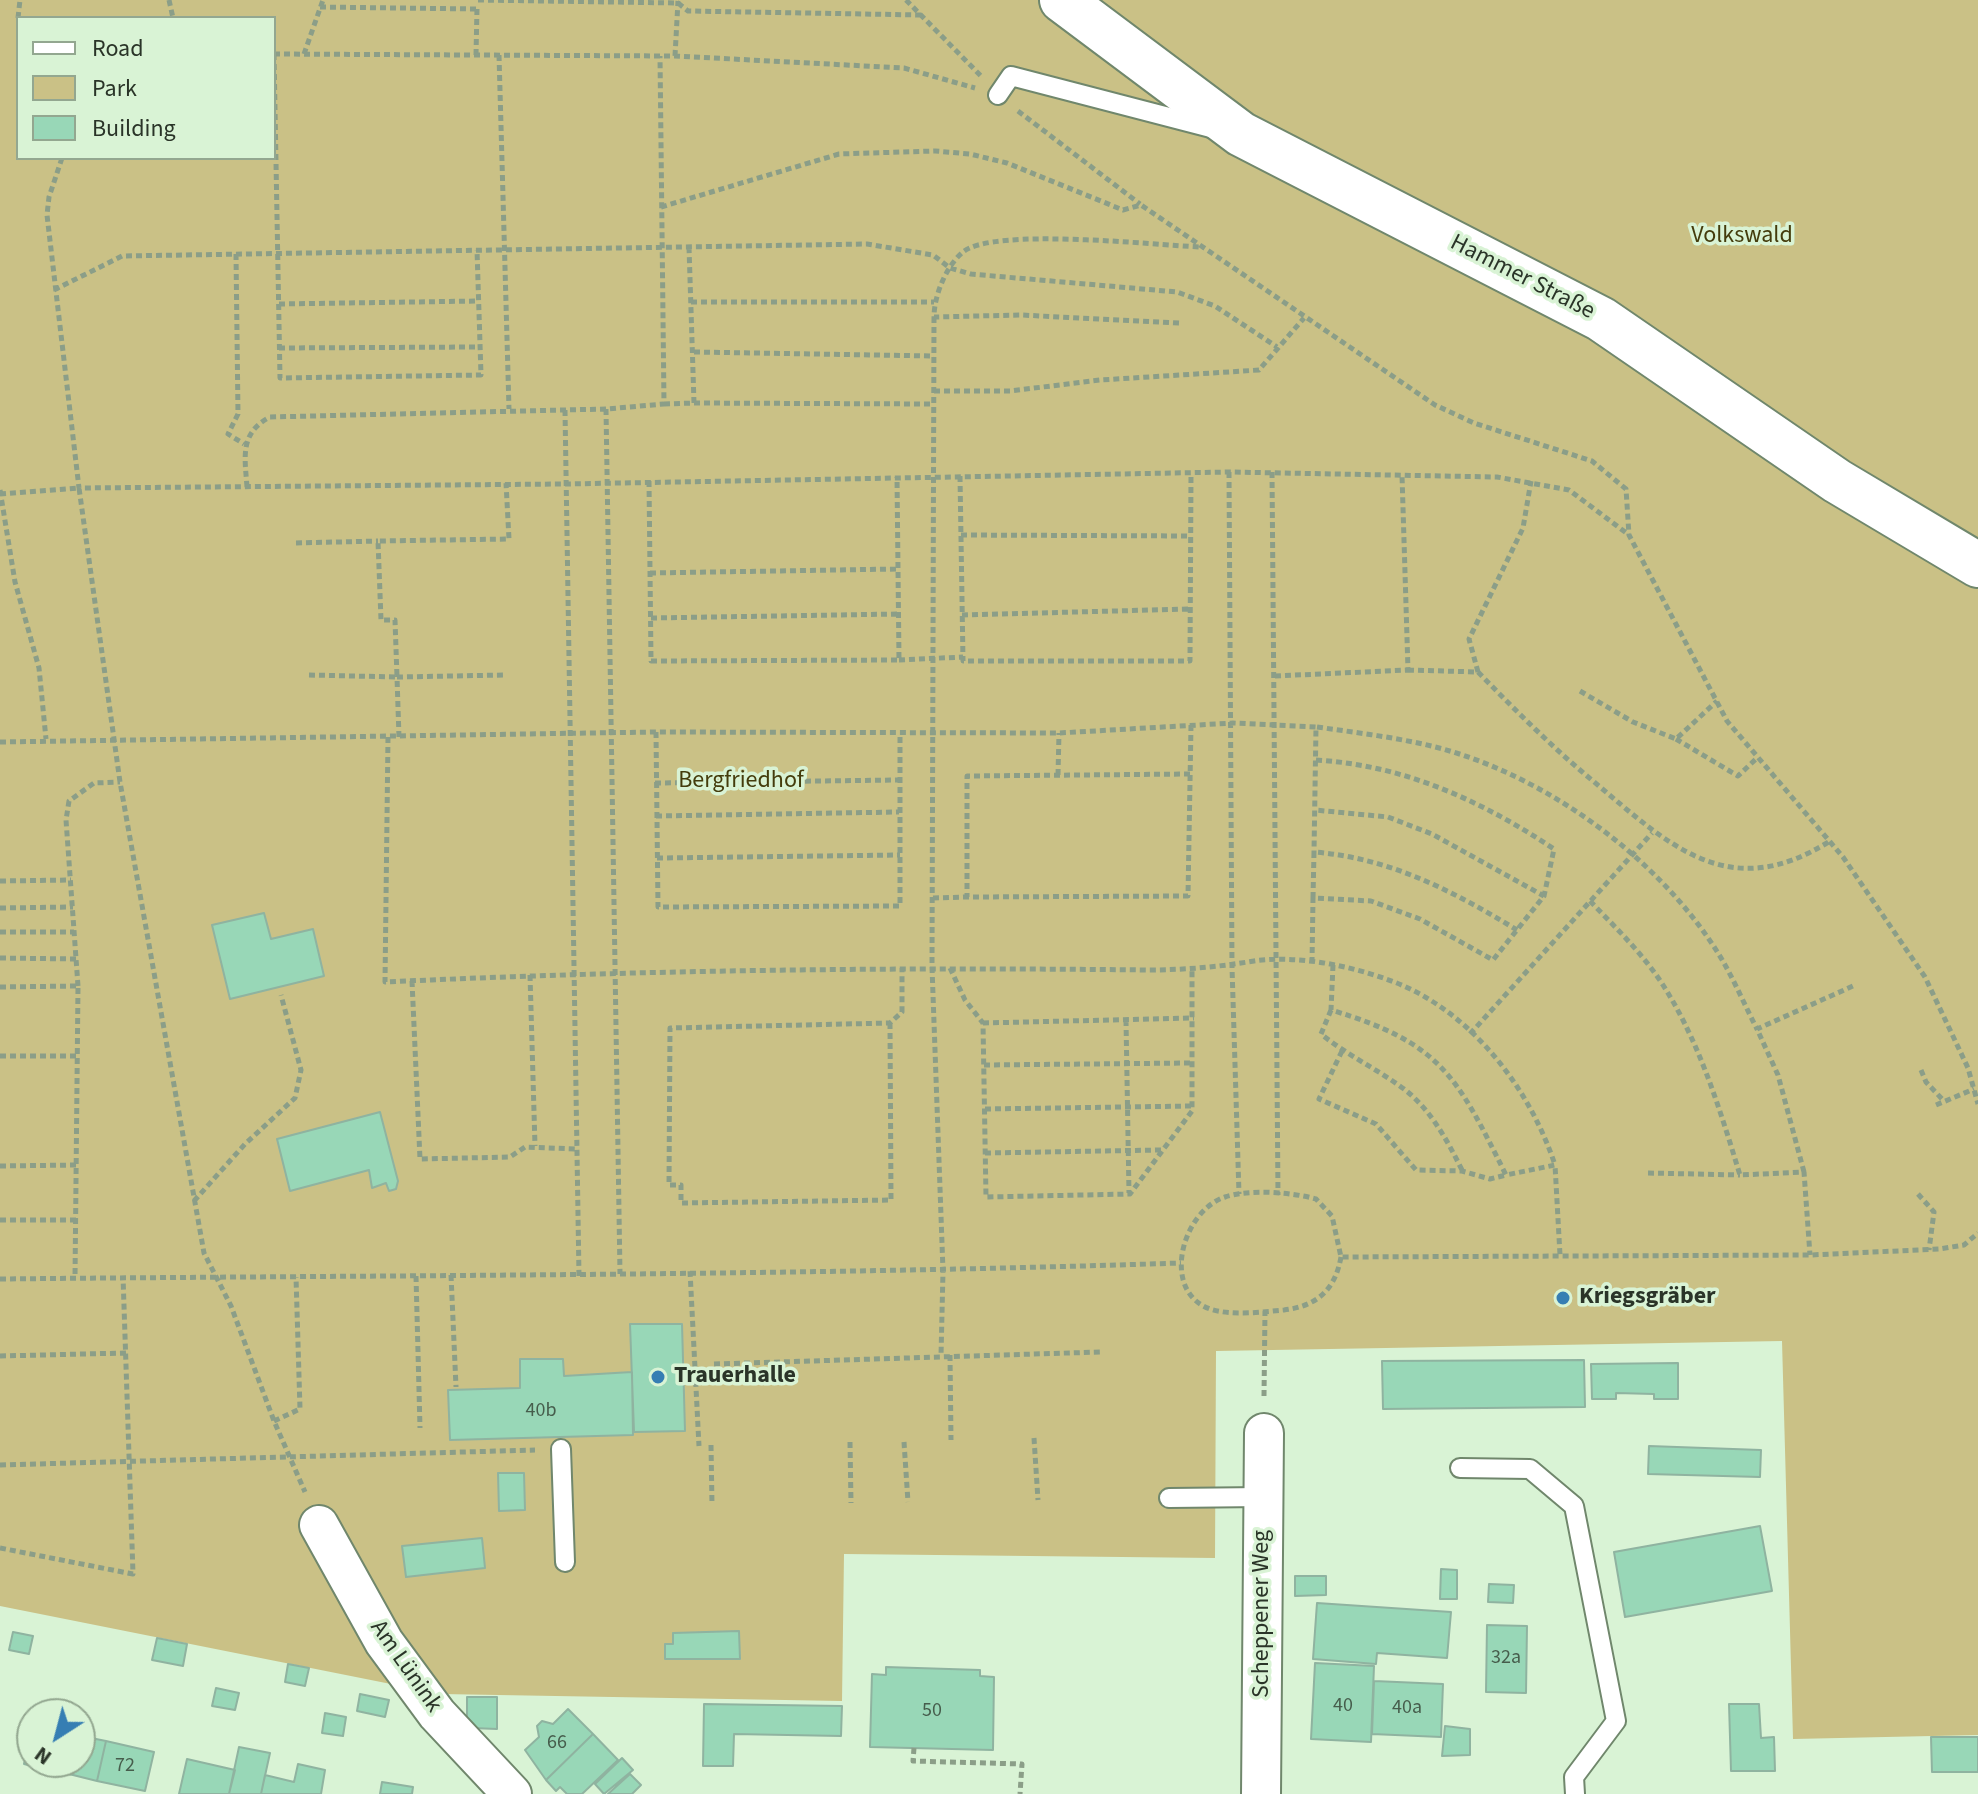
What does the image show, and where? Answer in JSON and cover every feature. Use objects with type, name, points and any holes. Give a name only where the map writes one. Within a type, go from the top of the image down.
[{"type":"main road","name":"Hammer Straße","points":[[1062,0],[1241,134],[1601,319],[1837,481],[1978,565]]},
{"type":"street","name":"Scheppener Weg","points":[[1261,1794],[1264,1433]]},
{"type":"street","name":"Am Lünink","points":[[319,1525],[384,1642],[437,1714],[512,1794]]},
{"type":"lane","points":[[998,95],[1011,76],[1139,112],[1241,134]]},
{"type":"lane","points":[[561,1449],[565,1562]]},
{"type":"lane","points":[[1460,1468],[1530,1469],[1574,1506],[1616,1721],[1574,1777],[1575,1794]]},
{"type":"lane","points":[[1169,1498],[1263,1497]]},
{"type":"path","points":[[476,55],[478,0],[678,2],[688,11],[922,15]]},
{"type":"path","points":[[906,0],[998,95],[1141,205],[1304,318],[1435,405],[1474,423],[1592,461],[1626,489],[1629,535],[1727,721],[1830,841],[1925,977],[1978,1104]]},
{"type":"path","points":[[675,56],[678,2]]},
{"type":"path","points":[[304,54],[321,3],[477,9]]},
{"type":"path","points":[[276,54],[675,56],[904,68],[998,95]]},
{"type":"path","points":[[499,55],[509,409]]},
{"type":"path","points":[[660,56],[664,404]]},
{"type":"path","points":[[276,134],[280,378],[481,375],[477,250]]},
{"type":"path","points":[[661,207],[839,154],[935,151],[970,154],[1007,163],[1123,210],[1141,205]]},
{"type":"path","points":[[61,160],[49,197],[47,215],[79,488],[120,782],[193,1202],[204,1253],[218,1278],[319,1525]]},
{"type":"path","points":[[941,1356],[943,1271],[932,967],[935,734],[931,404],[934,391],[934,302],[950,268],[965,250],[1025,237],[1201,247]]},
{"type":"path","points":[[54,290],[122,256],[867,244],[933,255],[950,268],[971,274],[1177,292],[1215,306],[1277,347]]},
{"type":"path","points":[[689,247],[694,403]]},
{"type":"path","points":[[236,254],[238,414],[228,434],[244,444]]},
{"type":"path","points":[[279,304],[478,301]]},
{"type":"path","points":[[691,302],[934,302]]},
{"type":"path","points":[[934,317],[1021,315],[1179,323]]},
{"type":"path","points":[[934,391],[1010,391],[1100,380],[1259,370],[1304,318]]},
{"type":"path","points":[[279,348],[480,347]]},
{"type":"path","points":[[694,352],[934,356]]},
{"type":"path","points":[[247,487],[244,444],[255,427],[270,417],[606,409],[694,403],[931,404]]},
{"type":"path","points":[[606,409],[620,1274]]},
{"type":"path","points":[[565,410],[579,1276]]},
{"type":"path","points":[[46,739],[39,668],[15,582],[1,493],[79,488],[607,484],[1229,472],[1402,475],[1531,481],[1569,490],[1629,535]]},
{"type":"path","points":[[1229,472],[1233,723],[1232,967],[1239,1194]]},
{"type":"path","points":[[1272,472],[1278,1195]]},
{"type":"path","points":[[960,476],[963,661],[1190,661],[1191,473]]},
{"type":"path","points":[[1402,475],[1408,670]]},
{"type":"path","points":[[897,477],[899,660]]},
{"type":"path","points":[[649,481],[651,661],[963,657]]},
{"type":"path","points":[[1531,481],[1523,528],[1469,639],[1478,672],[1556,752],[1652,833],[1689,854],[1728,866],[1762,868],[1807,855],[1830,841]]},
{"type":"path","points":[[296,543],[509,539],[506,483]]},
{"type":"path","points":[[961,535],[1191,536]]},
{"type":"path","points":[[378,541],[381,620],[395,620],[399,737]]},
{"type":"path","points":[[650,573],[898,569]]},
{"type":"path","points":[[962,615],[1190,609]]},
{"type":"path","points":[[651,618],[899,614]]},
{"type":"path","points":[[1275,676],[1408,670],[1478,672]]},
{"type":"path","points":[[309,675],[505,675]]},
{"type":"path","points":[[1580,691],[1633,722],[1676,739],[1738,776],[1758,757]]},
{"type":"path","points":[[1676,739],[1717,701]]},
{"type":"path","points":[[0,742],[656,732],[1059,733],[1233,723],[1316,727],[1393,738],[1444,750],[1494,767],[1539,791],[1633,853],[1675,896],[1718,953],[1778,1075],[1804,1172],[1810,1255]]},
{"type":"path","points":[[933,898],[1188,896],[1191,725]]},
{"type":"path","points":[[1312,963],[1316,727]]},
{"type":"path","points":[[656,732],[658,907],[900,906],[900,734]]},
{"type":"path","points":[[1058,775],[1059,733]]},
{"type":"path","points":[[388,737],[385,982],[530,975],[932,967],[1192,970],[1274,960],[1333,965],[1388,980],[1423,997],[1470,1034],[1509,1073],[1532,1108],[1555,1165],[1560,1255]]},
{"type":"path","points":[[1313,898],[1371,901],[1420,919],[1493,960],[1544,896],[1554,849],[1456,792],[1421,779],[1340,761],[1316,760]]},
{"type":"path","points":[[967,897],[967,776],[1190,774]]},
{"type":"path","points":[[655,783],[898,780]]},
{"type":"path","points":[[75,1278],[78,986],[66,820],[69,801],[94,783],[120,782]]},
{"type":"path","points":[[1315,810],[1388,817],[1432,834],[1544,896]]},
{"type":"path","points":[[656,816],[899,812]]},
{"type":"path","points":[[1470,1034],[1652,833]]},
{"type":"path","points":[[1314,852],[1352,855],[1385,863],[1464,898],[1518,930]]},
{"type":"path","points":[[657,858],[900,855]]},
{"type":"path","points":[[0,881],[71,880]]},
{"type":"path","points":[[1590,901],[1635,947],[1663,985],[1707,1075],[1740,1175]]},
{"type":"path","points":[[0,908],[73,907]]},
{"type":"path","points":[[0,932],[74,932]]},
{"type":"path","points":[[0,958],[76,959]]},
{"type":"path","points":[[1333,965],[1331,1010],[1321,1034],[1342,1051],[1378,1071],[1418,1102],[1445,1136],[1462,1171]]},
{"type":"path","points":[[949,967],[965,1000],[983,1023],[986,1197],[1130,1194]]},
{"type":"path","points":[[890,1023],[891,1200],[681,1203],[681,1185],[669,1185],[670,1028],[890,1023],[902,1012],[902,968]]},
{"type":"path","points":[[1130,1194],[1192,1111],[1192,970]]},
{"type":"path","points":[[530,975],[535,1146]]},
{"type":"path","points":[[412,981],[420,1159],[510,1157],[525,1147],[535,1146],[576,1149]]},
{"type":"path","points":[[0,987],[78,986]]},
{"type":"path","points":[[1757,1029],[1853,986]]},
{"type":"path","points":[[193,1202],[245,1144],[295,1098],[301,1070],[281,995]]},
{"type":"path","points":[[1331,1010],[1396,1032],[1435,1059],[1473,1108],[1506,1175]]},
{"type":"path","points":[[983,1023],[1194,1018]]},
{"type":"path","points":[[1126,1020],[1130,1194]]},
{"type":"path","points":[[1342,1051],[1319,1099],[1376,1124],[1416,1170],[1462,1171],[1490,1179],[1555,1165]]},
{"type":"path","points":[[0,1056],[78,1056]]},
{"type":"path","points":[[984,1065],[1193,1063]]},
{"type":"path","points":[[1921,1070],[1926,1082],[1943,1100]]},
{"type":"path","points":[[1936,1105],[1974,1089]]},
{"type":"path","points":[[984,1109],[1192,1106]]},
{"type":"path","points":[[985,1153],[1162,1150]]},
{"type":"path","points":[[0,1166],[76,1165]]},
{"type":"path","points":[[1648,1173],[1740,1175],[1804,1172]]},
{"type":"path","points":[[1918,1194],[1934,1212],[1929,1250]]},
{"type":"path","points":[[1278,1195],[1306,1196],[1324,1205],[1337,1228],[1341,1257],[1333,1283],[1319,1299],[1305,1306],[1265,1311],[1208,1308],[1195,1299],[1181,1263],[1183,1243],[1202,1212],[1222,1197],[1278,1195]]},
{"type":"path","points":[[0,1220],[76,1220]]},
{"type":"path","points":[[1341,1257],[1810,1255],[1929,1250],[1964,1245],[1978,1233]]},
{"type":"path","points":[[0,1279],[579,1276],[690,1271],[943,1271],[1181,1263]]},
{"type":"path","points":[[690,1271],[699,1446]]},
{"type":"path","points":[[451,1275],[456,1387]]},
{"type":"path","points":[[0,1548],[133,1574],[123,1276]]},
{"type":"path","points":[[416,1276],[420,1428]]},
{"type":"path","points":[[274,1421],[300,1409],[296,1277]]},
{"type":"path","points":[[1264,1433],[1265,1311]]},
{"type":"path","points":[[714,1364],[1100,1352]]},
{"type":"path","points":[[0,1356],[126,1353]]},
{"type":"path","points":[[950,1355],[951,1440]]},
{"type":"path","points":[[1034,1438],[1038,1500]]},
{"type":"path","points":[[850,1442],[851,1503]]},
{"type":"path","points":[[904,1442],[908,1502]]},
{"type":"path","points":[[711,1445],[712,1505]]},
{"type":"path","points":[[0,1465],[561,1449]]},
{"type":"path","points":[[914,1748],[913,1761],[1022,1764],[1020,1794]]},
{"type":"green space","name":"Bergfriedhof","points":[[0,0],[1978,0],[1978,1735],[1793,1739],[1782,1341],[1216,1351],[1215,1558],[844,1554],[842,1701],[441,1694],[0,1606]]},
{"type":"building","points":[[264,913],[271,939],[313,929],[324,976],[230,999],[212,925]]},
{"type":"building","points":[[380,1112],[398,1181],[396,1189],[389,1191],[386,1183],[372,1188],[369,1170],[290,1191],[277,1139]]},
{"type":"building","name":"Trauerhalle","points":[[630,1324],[682,1324],[685,1431],[634,1432]]},
{"type":"building","points":[[520,1359],[563,1359],[564,1376],[632,1372],[633,1435],[450,1440],[448,1390],[520,1388]]},
{"type":"building","points":[[1584,1360],[1585,1407],[1383,1409],[1382,1361]]},
{"type":"building","points":[[1678,1363],[1678,1399],[1654,1399],[1654,1394],[1616,1393],[1616,1399],[1592,1399],[1591,1364]]},
{"type":"building","points":[[1649,1446],[1761,1450],[1760,1477],[1648,1474]]},
{"type":"building","points":[[498,1473],[524,1473],[525,1510],[499,1511]]},
{"type":"building","points":[[1760,1526],[1772,1591],[1625,1617],[1614,1552]]},
{"type":"building","points":[[482,1538],[485,1568],[406,1577],[402,1546]]},
{"type":"building","points":[[1441,1569],[1457,1570],[1457,1599],[1440,1599]]},
{"type":"building","points":[[1295,1576],[1326,1576],[1326,1595],[1295,1596]]},
{"type":"building","points":[[1489,1584],[1514,1585],[1513,1603],[1488,1602]]},
{"type":"building","points":[[1317,1603],[1451,1612],[1447,1658],[1377,1653],[1376,1664],[1313,1659]]},
{"type":"building","points":[[1487,1625],[1527,1626],[1526,1693],[1486,1692]]},
{"type":"building","points":[[739,1631],[740,1659],[665,1659],[665,1644],[673,1644],[673,1633]]},
{"type":"building","points":[[13,1632],[33,1636],[29,1654],[9,1650]]},
{"type":"building","points":[[157,1638],[187,1644],[183,1666],[152,1660]]},
{"type":"building","points":[[1315,1663],[1374,1666],[1371,1742],[1311,1739]]},
{"type":"building","points":[[288,1664],[309,1668],[305,1686],[285,1682]]},
{"type":"building","points":[[886,1667],[980,1670],[980,1676],[994,1677],[993,1750],[870,1747],[872,1674],[886,1675]]},
{"type":"building","points":[[1374,1681],[1443,1684],[1441,1737],[1372,1734]]},
{"type":"building","points":[[216,1688],[239,1693],[235,1710],[212,1706]]},
{"type":"building","points":[[360,1694],[389,1700],[385,1717],[357,1711]]},
{"type":"building","points":[[467,1697],[497,1697],[497,1729],[472,1728],[467,1723]]},
{"type":"building","points":[[704,1704],[842,1706],[841,1736],[734,1734],[733,1766],[703,1766]]},
{"type":"building","points":[[1729,1704],[1759,1704],[1761,1738],[1774,1737],[1775,1771],[1731,1771]]},
{"type":"building","points":[[568,1709],[593,1734],[546,1780],[525,1750],[539,1737],[537,1726],[542,1721],[553,1724]]},
{"type":"building","points":[[325,1713],[346,1717],[343,1736],[322,1733]]},
{"type":"building","points":[[1445,1726],[1470,1729],[1470,1755],[1442,1756]]},
{"type":"building","points":[[593,1734],[618,1760],[582,1794],[567,1794],[560,1787],[556,1791],[546,1780]]},
{"type":"building","points":[[1931,1737],[1978,1737],[1978,1772],[1932,1772]]},
{"type":"building","points":[[96,1739],[106,1741],[97,1781],[85,1778],[96,1778]]},
{"type":"building","points":[[106,1741],[154,1752],[145,1791],[97,1781]]},
{"type":"building","points":[[239,1747],[270,1753],[261,1794],[229,1794]]},
{"type":"building","points":[[622,1758],[633,1770],[604,1794],[595,1784]]},
{"type":"building","points":[[187,1759],[235,1770],[229,1794],[179,1794]]},
{"type":"building","points":[[298,1764],[325,1770],[321,1794],[261,1794],[265,1775],[294,1782]]},
{"type":"building","points":[[630,1774],[641,1785],[632,1794],[608,1794]]},
{"type":"building","points":[[382,1782],[413,1787],[412,1794],[380,1794]]},
{"type":"place","name":"Kriegsgräber","points":[[1563,1298]]},
{"type":"place","name":"Trauerhalle","points":[[658,1377]]},
{"type":"park label","name":"Volkswald","points":[[1742,237]]}]
